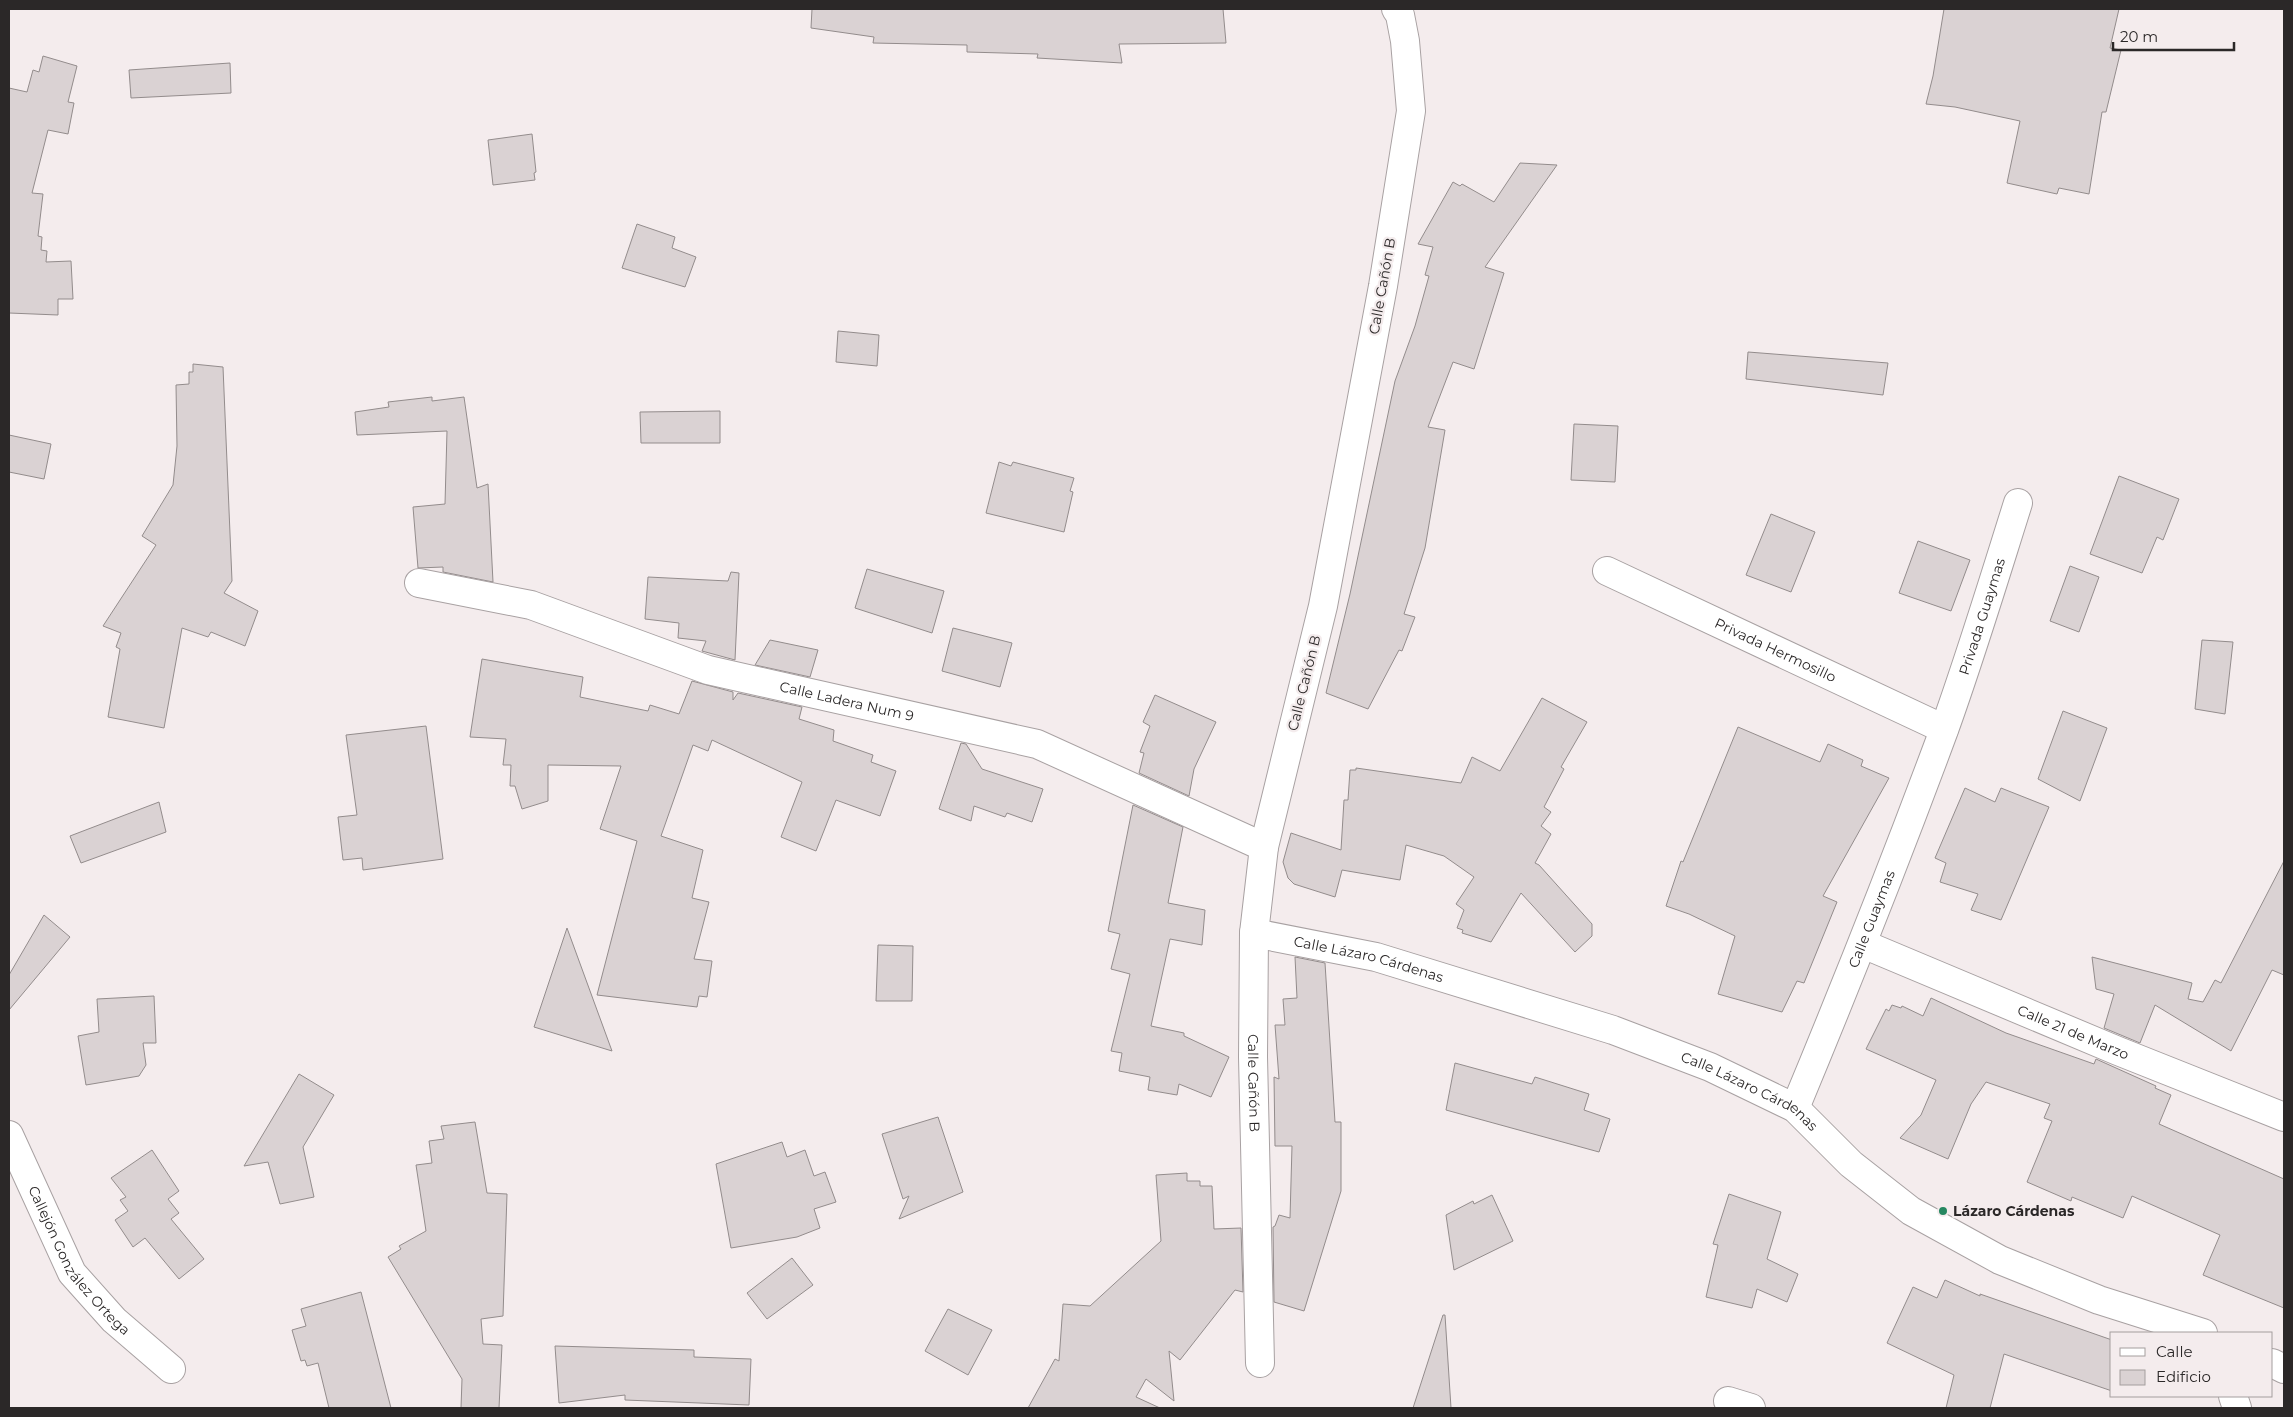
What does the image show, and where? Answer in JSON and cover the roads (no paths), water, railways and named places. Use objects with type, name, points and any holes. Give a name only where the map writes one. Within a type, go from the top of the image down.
[{"type":"street","name":"Calle Cañón B","points":[[1260,1364],[1253,1057],[1254,933],[1264,847],[1323,606],[1383,286],[1410,121],[1411,111],[1405,41],[1396,9]]},
{"type":"street","name":"Privada Guaymas","points":[[1944,728],[2018,503]]},
{"type":"street","name":"Privada Hermosillo","points":[[1607,571],[1944,728]]},
{"type":"street","name":"Calle Ladera Num 9","points":[[419,583],[530,605],[708,670],[1037,744],[1264,847]]},
{"type":"street","name":"Calle Guaymas","points":[[1795,1108],[1863,944],[1944,728]]},
{"type":"street","name":"Calle Lázaro Cárdenas","points":[[1254,933],[1376,957],[1613,1030],[1710,1067],[1795,1108],[1851,1164],[1919,1216],[2000,1260],[2099,1300],[2200,1332]]},
{"type":"street","name":"Calle 21 de Marzo","points":[[1863,944],[2118,1051],[2284,1117]]},
{"type":"street","name":"Callejón González Ortega","points":[[9,1135],[72,1273],[114,1320],[171,1368]]},
{"type":"place","name":"Lázaro Cárdenas","points":[[1943,1211]]}]
